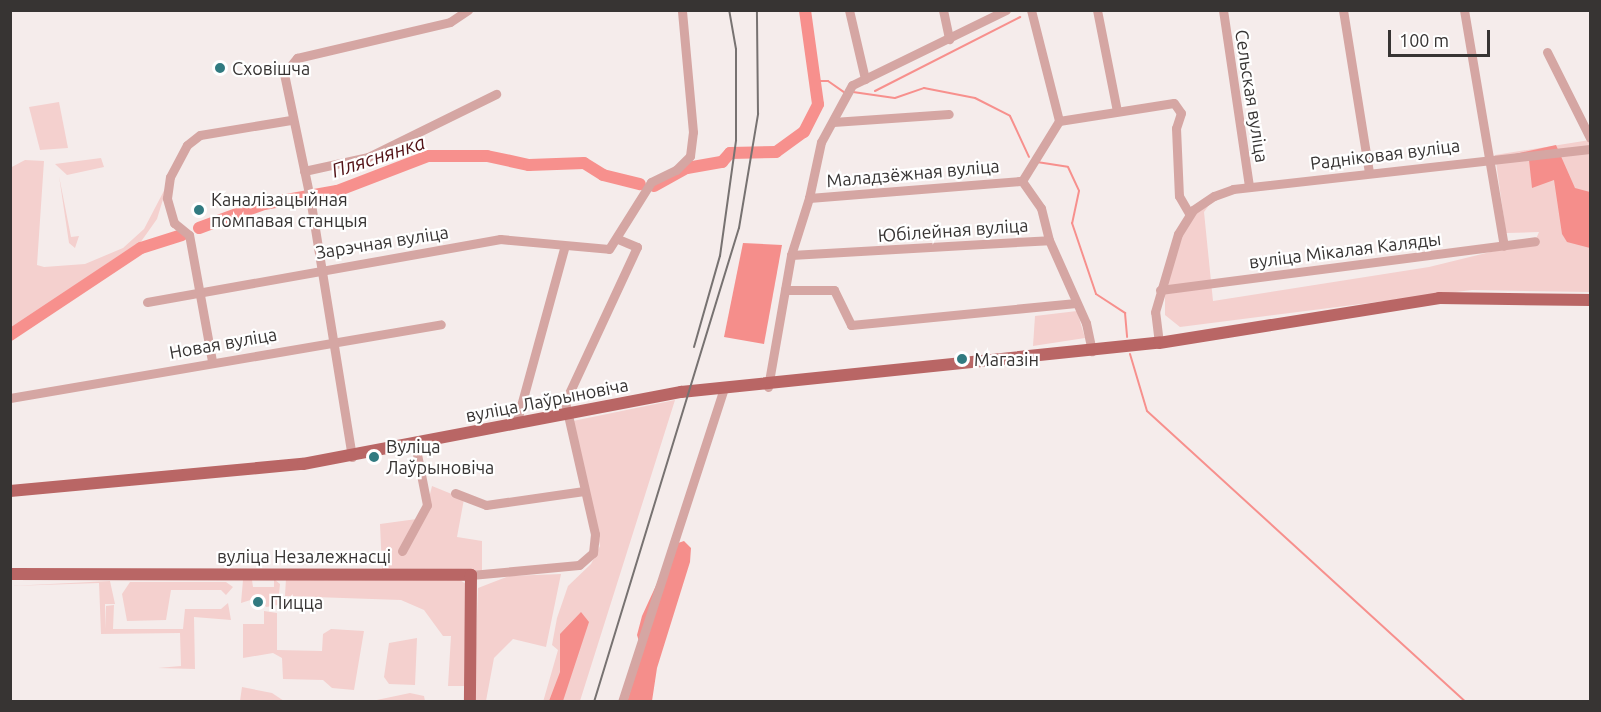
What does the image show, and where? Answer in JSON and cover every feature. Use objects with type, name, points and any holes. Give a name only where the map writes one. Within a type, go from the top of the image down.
[{"type":"main road","name":"вуліца Лаўрыновіча","points":[[10,491],[352,457],[565,413],[681,392],[723,392],[1159,343],[1439,298],[1590,300]]},
{"type":"main road","name":"вуліца Незалежнасці","points":[[10,574],[471,575]]},
{"type":"main road","points":[[470,702],[471,575]]},
{"type":"street","points":[[352,457],[330,342],[311,203],[291,120],[284,78],[293,60],[450,22],[468,10]]},
{"type":"street","points":[[471,575],[588,561],[596,541],[565,413],[567,390],[637,247],[618,239],[651,182],[676,170],[690,156],[693,139],[682,10]]},
{"type":"street","points":[[849,10],[865,80],[1006,10]]},
{"type":"street","points":[[943,10],[949,39]]},
{"type":"street","points":[[1031,10],[1059,121],[1022,181],[1041,208],[1049,240]]},
{"type":"street","points":[[1097,10],[1117,111]]},
{"type":"street","name":"Сельская вуліца","points":[[1223,10],[1249,187]]},
{"type":"street","points":[[1343,10],[1369,172]]},
{"type":"street","points":[[1464,10],[1486,158],[1504,246]]},
{"type":"street","points":[[1548,52],[1590,138]]},
{"type":"street","name":"Маладзёжная вуліца","points":[[865,80],[852,85],[844,95],[833,122],[821,142],[808,198],[1022,181]]},
{"type":"street","points":[[304,171],[368,158],[496,94]]},
{"type":"street","points":[[1059,121],[1170,102],[1179,106],[1179,196],[1190,213],[1160,290],[1159,343]]},
{"type":"street","points":[[833,122],[949,114]]},
{"type":"street","points":[[212,361],[189,235],[174,223],[167,198],[172,171],[190,141],[207,133],[291,120]]},
{"type":"street","name":"Радніковая вуліца","points":[[1190,213],[1214,196],[1249,187],[1486,158],[1590,149]]},
{"type":"street","points":[[768,387],[791,255],[808,198]]},
{"type":"street","name":"Зарэчная вуліца","points":[[147,302],[198,289],[509,238],[600,252],[618,239]]},
{"type":"street","name":"Юбілейная вуліца","points":[[791,255],[1049,240],[1076,303],[1092,351]]},
{"type":"street","name":"вуліца Мікалая Каляды","points":[[1160,290],[1535,241]]},
{"type":"street","points":[[516,424],[564,248]]},
{"type":"street","points":[[785,290],[834,290],[851,325],[1076,303]]},
{"type":"street","name":"Новая вуліца","points":[[10,398],[212,361],[441,324]]},
{"type":"street","points":[[622,702],[723,392]]},
{"type":"street","points":[[402,551],[427,505],[416,444]]},
{"type":"street","points":[[455,493],[486,505],[584,491]]},
{"type":"shaded area","points":[[59,102],[68,148],[40,150],[29,107]]},
{"type":"shaded area","points":[[1590,140],[1590,292],[1472,290],[1180,327],[1165,315],[1165,282],[1189,215],[1218,193],[1204,212],[1213,301],[1429,267],[1535,241],[1539,232],[1506,233],[1495,155]]},
{"type":"shaded area","points":[[1556,145],[1575,188],[1590,192],[1590,248],[1567,242],[1562,234],[1554,180],[1532,188],[1529,160],[1497,158]]},
{"type":"shaded area","points":[[101,158],[104,167],[67,175],[55,164]]},
{"type":"shaded area","points":[[25,160],[44,161],[37,265],[44,267],[85,264],[123,248],[144,229],[168,183],[157,219],[140,243],[108,263],[90,284],[11,335],[10,168]]},
{"type":"shaded area","points":[[59,176],[71,237],[79,236],[75,248],[69,243]]},
{"type":"shaded area","points":[[743,243],[782,245],[764,344],[724,337]]},
{"type":"shaded area","points":[[1077,311],[1085,338],[1033,346],[1035,316]]},
{"type":"shaded area","points":[[675,400],[580,701],[543,702],[558,650],[552,645],[557,618],[568,586],[591,564],[600,546],[573,421]]},
{"type":"shaded area","points":[[432,486],[464,499],[457,537],[482,541],[482,571],[382,569],[380,524],[424,518]]},
{"type":"shaded area","points":[[684,541],[691,548],[690,562],[657,668],[652,701],[627,702],[642,651],[637,635],[642,616],[675,544]]},
{"type":"shaded area","points":[[561,574],[546,647],[513,639],[494,658],[486,701],[474,702],[478,588],[509,576]]},
{"type":"shaded area","points":[[286,578],[460,580],[466,584],[464,686],[448,686],[451,636],[443,636],[424,610],[401,600],[285,596]]},
{"type":"shaded area","points":[[274,579],[280,584],[278,605],[266,607],[260,597],[241,603],[243,580],[252,580],[253,587],[274,587]]},
{"type":"shaded area","points":[[110,581],[115,604],[105,604],[105,629],[106,606],[114,605],[113,629],[183,629],[185,609],[221,609],[228,603],[231,620],[194,617],[195,669],[158,668],[181,666],[180,633],[101,634],[99,583],[11,586]]},
{"type":"shaded area","points":[[130,582],[226,582],[233,587],[226,595],[221,590],[171,590],[166,620],[127,621],[122,594]]},
{"type":"shaded area","points":[[264,611],[277,613],[277,650],[322,651],[323,634],[331,629],[364,631],[354,690],[332,688],[323,680],[283,679],[282,658],[273,653],[243,658],[243,624],[264,624]]},
{"type":"shaded area","points":[[581,612],[589,622],[563,701],[549,701],[560,672],[560,634]]},
{"type":"shaded area","points":[[417,638],[415,685],[389,684],[384,677],[389,643]]},
{"type":"shaded area","points":[[242,687],[272,693],[284,701],[240,701]]},
{"type":"shaded area","points":[[410,693],[424,696],[425,701],[372,701]]},
{"type":"waterway","name":"Пляснянка","points":[[654,186],[687,168],[722,162],[730,153],[776,152],[804,132],[818,104],[805,10]]},
{"type":"waterway","points":[[875,91],[1020,17]]},
{"type":"waterway","points":[[812,81],[828,81],[844,92]]},
{"type":"waterway","points":[[853,92],[895,98],[924,88],[975,98],[1010,116],[1029,157]]},
{"type":"waterway","name":"Пляснянка","points":[[199,228],[264,204],[337,191],[428,156],[487,156],[529,165],[584,163],[603,175],[640,184]]},
{"type":"waterway","points":[[1037,162],[1068,167],[1079,191],[1072,223],[1096,294],[1125,313],[1127,337]]},
{"type":"waterway","name":"Пляснянка","points":[[10,335],[141,248],[182,235]]},
{"type":"waterway","points":[[1130,354],[1147,411],[1466,702]]},
{"type":"railway","points":[[694,347],[720,256],[736,140],[736,49],[729,10]]},
{"type":"railway","points":[[594,702],[739,228],[758,114],[757,10]]},
{"type":"place","name":"Сховішча","points":[[220,68]]},
{"type":"place","name":"Каналізацыйная помпавая станцыя","points":[[199,210]]},
{"type":"place","name":"Магазін","points":[[962,359]]},
{"type":"place","name":"Вуліца Лаўрыновіча","points":[[374,457]]},
{"type":"place","name":"Пицца","points":[[258,602]]}]
